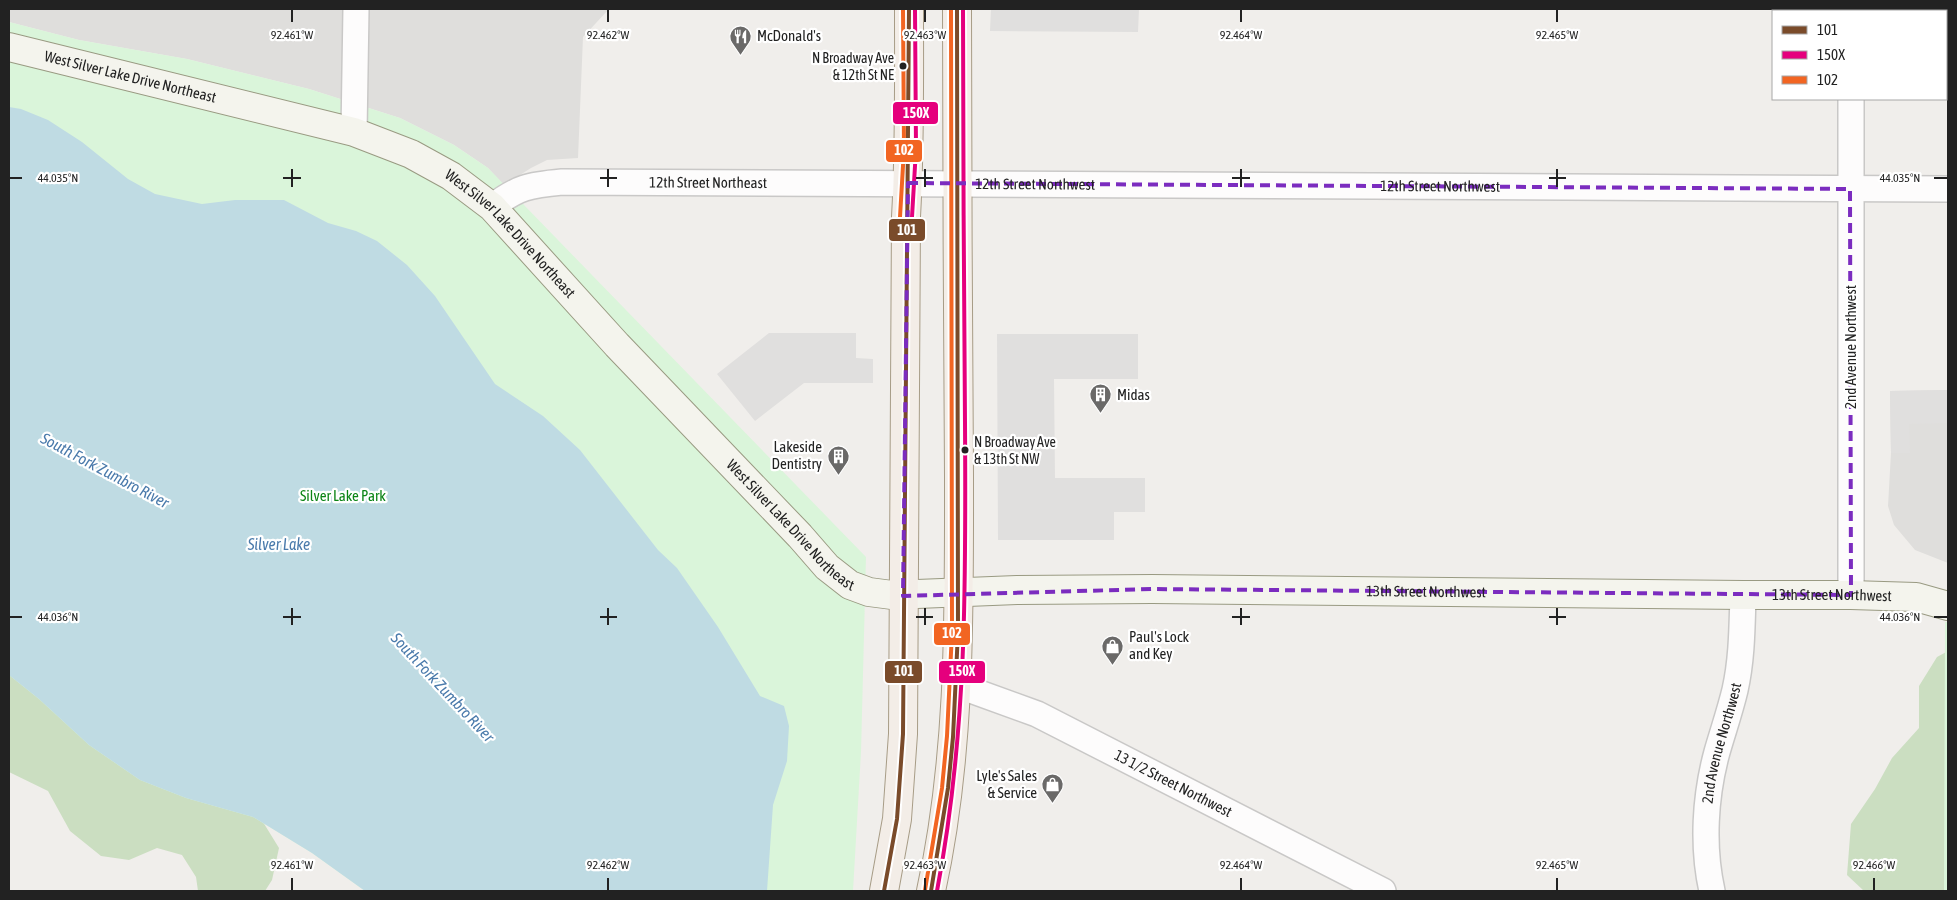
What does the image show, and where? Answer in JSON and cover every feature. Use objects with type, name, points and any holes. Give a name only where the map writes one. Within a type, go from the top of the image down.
[{"type":"main road","points":[[884,891],[892,852],[900,792],[904,684],[906,217],[919,183],[910,106],[909,9]]},
{"type":"main road","points":[[931,891],[948,790],[957,685],[957,9]]},
{"type":"street","points":[[354,132],[356,9]]},
{"type":"street","name":"West Silver Lake Drive Northeast","points":[[9,47],[354,132],[389,145],[430,164],[456,180],[492,207],[617,345],[748,480],[831,570],[856,588],[882,595],[903,596]]},
{"type":"street","name":"2nd Avenue Northwest","points":[[1851,100],[1851,595]]},
{"type":"street","name":"12th Street Northeast","points":[[492,207],[520,188],[562,182],[919,183]]},
{"type":"street","name":"12th Street Northwest","points":[[919,183],[1948,189]]},
{"type":"street","name":"13th Street Northwest","points":[[903,596],[1017,590],[1152,589],[1743,596],[1851,595],[1916,597],[1948,606]]},
{"type":"street","name":"2nd Avenue Northwest","points":[[1712,891],[1707,871],[1707,806],[1716,754],[1735,690],[1742,646],[1743,596]]},
{"type":"street","name":"13 1/2 Street Northwest","points":[[957,685],[1037,714],[1383,891]]},
{"type":"highlighted area","points":[[908,183],[1850,189],[1851,595],[1152,589],[903,596]]},
{"type":"shaded area","points":[[9,9],[609,9],[583,37],[578,158],[547,160],[504,185],[488,168],[454,145],[400,118],[309,89],[187,59],[79,40],[9,22]]},
{"type":"shaded area","points":[[991,9],[1139,9],[1138,32],[990,31]]},
{"type":"shaded area","points":[[769,333],[856,333],[856,358],[873,359],[873,383],[804,383],[755,421],[717,374]]},
{"type":"shaded area","points":[[997,334],[1138,334],[1138,379],[1054,379],[1055,478],[1145,478],[1145,512],[1114,512],[1114,540],[998,540]]},
{"type":"shaded area","points":[[1948,390],[1948,563],[1915,550],[1894,525],[1888,506],[1891,453],[1890,391]]},
{"type":"shaded area","points":[[1948,390],[1948,423],[1909,424],[1910,453],[1891,453],[1890,391]]},
{"type":"green space","name":"Silver Lake","points":[[9,22],[79,40],[187,59],[309,89],[400,118],[454,145],[488,168],[866,557],[861,752],[853,891],[365,891],[312,853],[253,817],[186,798],[140,780],[89,745],[39,699],[9,675]]},
{"type":"green space","points":[[1945,622],[1948,622],[1948,891],[1944,891]]},
{"type":"green space","points":[[9,650],[255,809],[279,848],[272,880],[265,891],[198,891],[196,877],[182,855],[157,848],[129,860],[101,856],[70,831],[48,791],[9,772]]},
{"type":"green space","points":[[1948,651],[1948,891],[1864,891],[1847,875],[1851,824],[1875,789],[1892,758],[1919,728],[1919,686],[1937,657]]},
{"type":"water","name":"Silver Lake","points":[[9,107],[21,109],[48,120],[82,142],[128,179],[155,194],[202,204],[235,200],[284,200],[328,223],[356,231],[377,241],[407,265],[435,296],[495,384],[543,416],[580,450],[658,550],[677,568],[718,627],[760,696],[784,706],[789,726],[787,761],[773,805],[767,891],[365,891],[312,853],[253,817],[186,798],[140,780],[89,745],[39,699],[9,675]]},
{"type":"transit line","name":"102","points":[[900,217],[904,149],[903,9]]},
{"type":"transit line","name":"101","points":[[884,891],[897,819],[903,734],[909,9]]},
{"type":"transit line","name":"150X","points":[[912,217],[916,149],[915,9]]},
{"type":"transit line","name":"102","points":[[925,890],[942,788],[947,736],[952,632],[951,9]]},
{"type":"transit line","name":"101","points":[[931,891],[948,788],[953,737],[958,632],[957,9]]},
{"type":"transit line","name":"150X","points":[[937,891],[954,774],[963,657],[965,481],[963,9]]},
{"type":"place","name":"McDonald's","points":[[741,55]]},
{"type":"place","name":"N Broadway Ave & 12th St NE","points":[[903,66]]},
{"type":"place","name":"Midas","points":[[1101,414]]},
{"type":"place","name":"N Broadway Ave & 13th St NW","points":[[965,450]]},
{"type":"place","name":"Lakeside Dentistry","points":[[838,475]]},
{"type":"place","name":"Paul's Lock and Key","points":[[1113,665]]},
{"type":"place","name":"Lyle's Sales & Service","points":[[1053,804]]},
{"type":"water label","name":"South Fork Zumbro River","points":[[105,470]]},
{"type":"water label","name":"South Fork Zumbro River","points":[[443,687]]},
{"type":"park label","name":"Silver Lake Park","points":[[343,496]]}]
